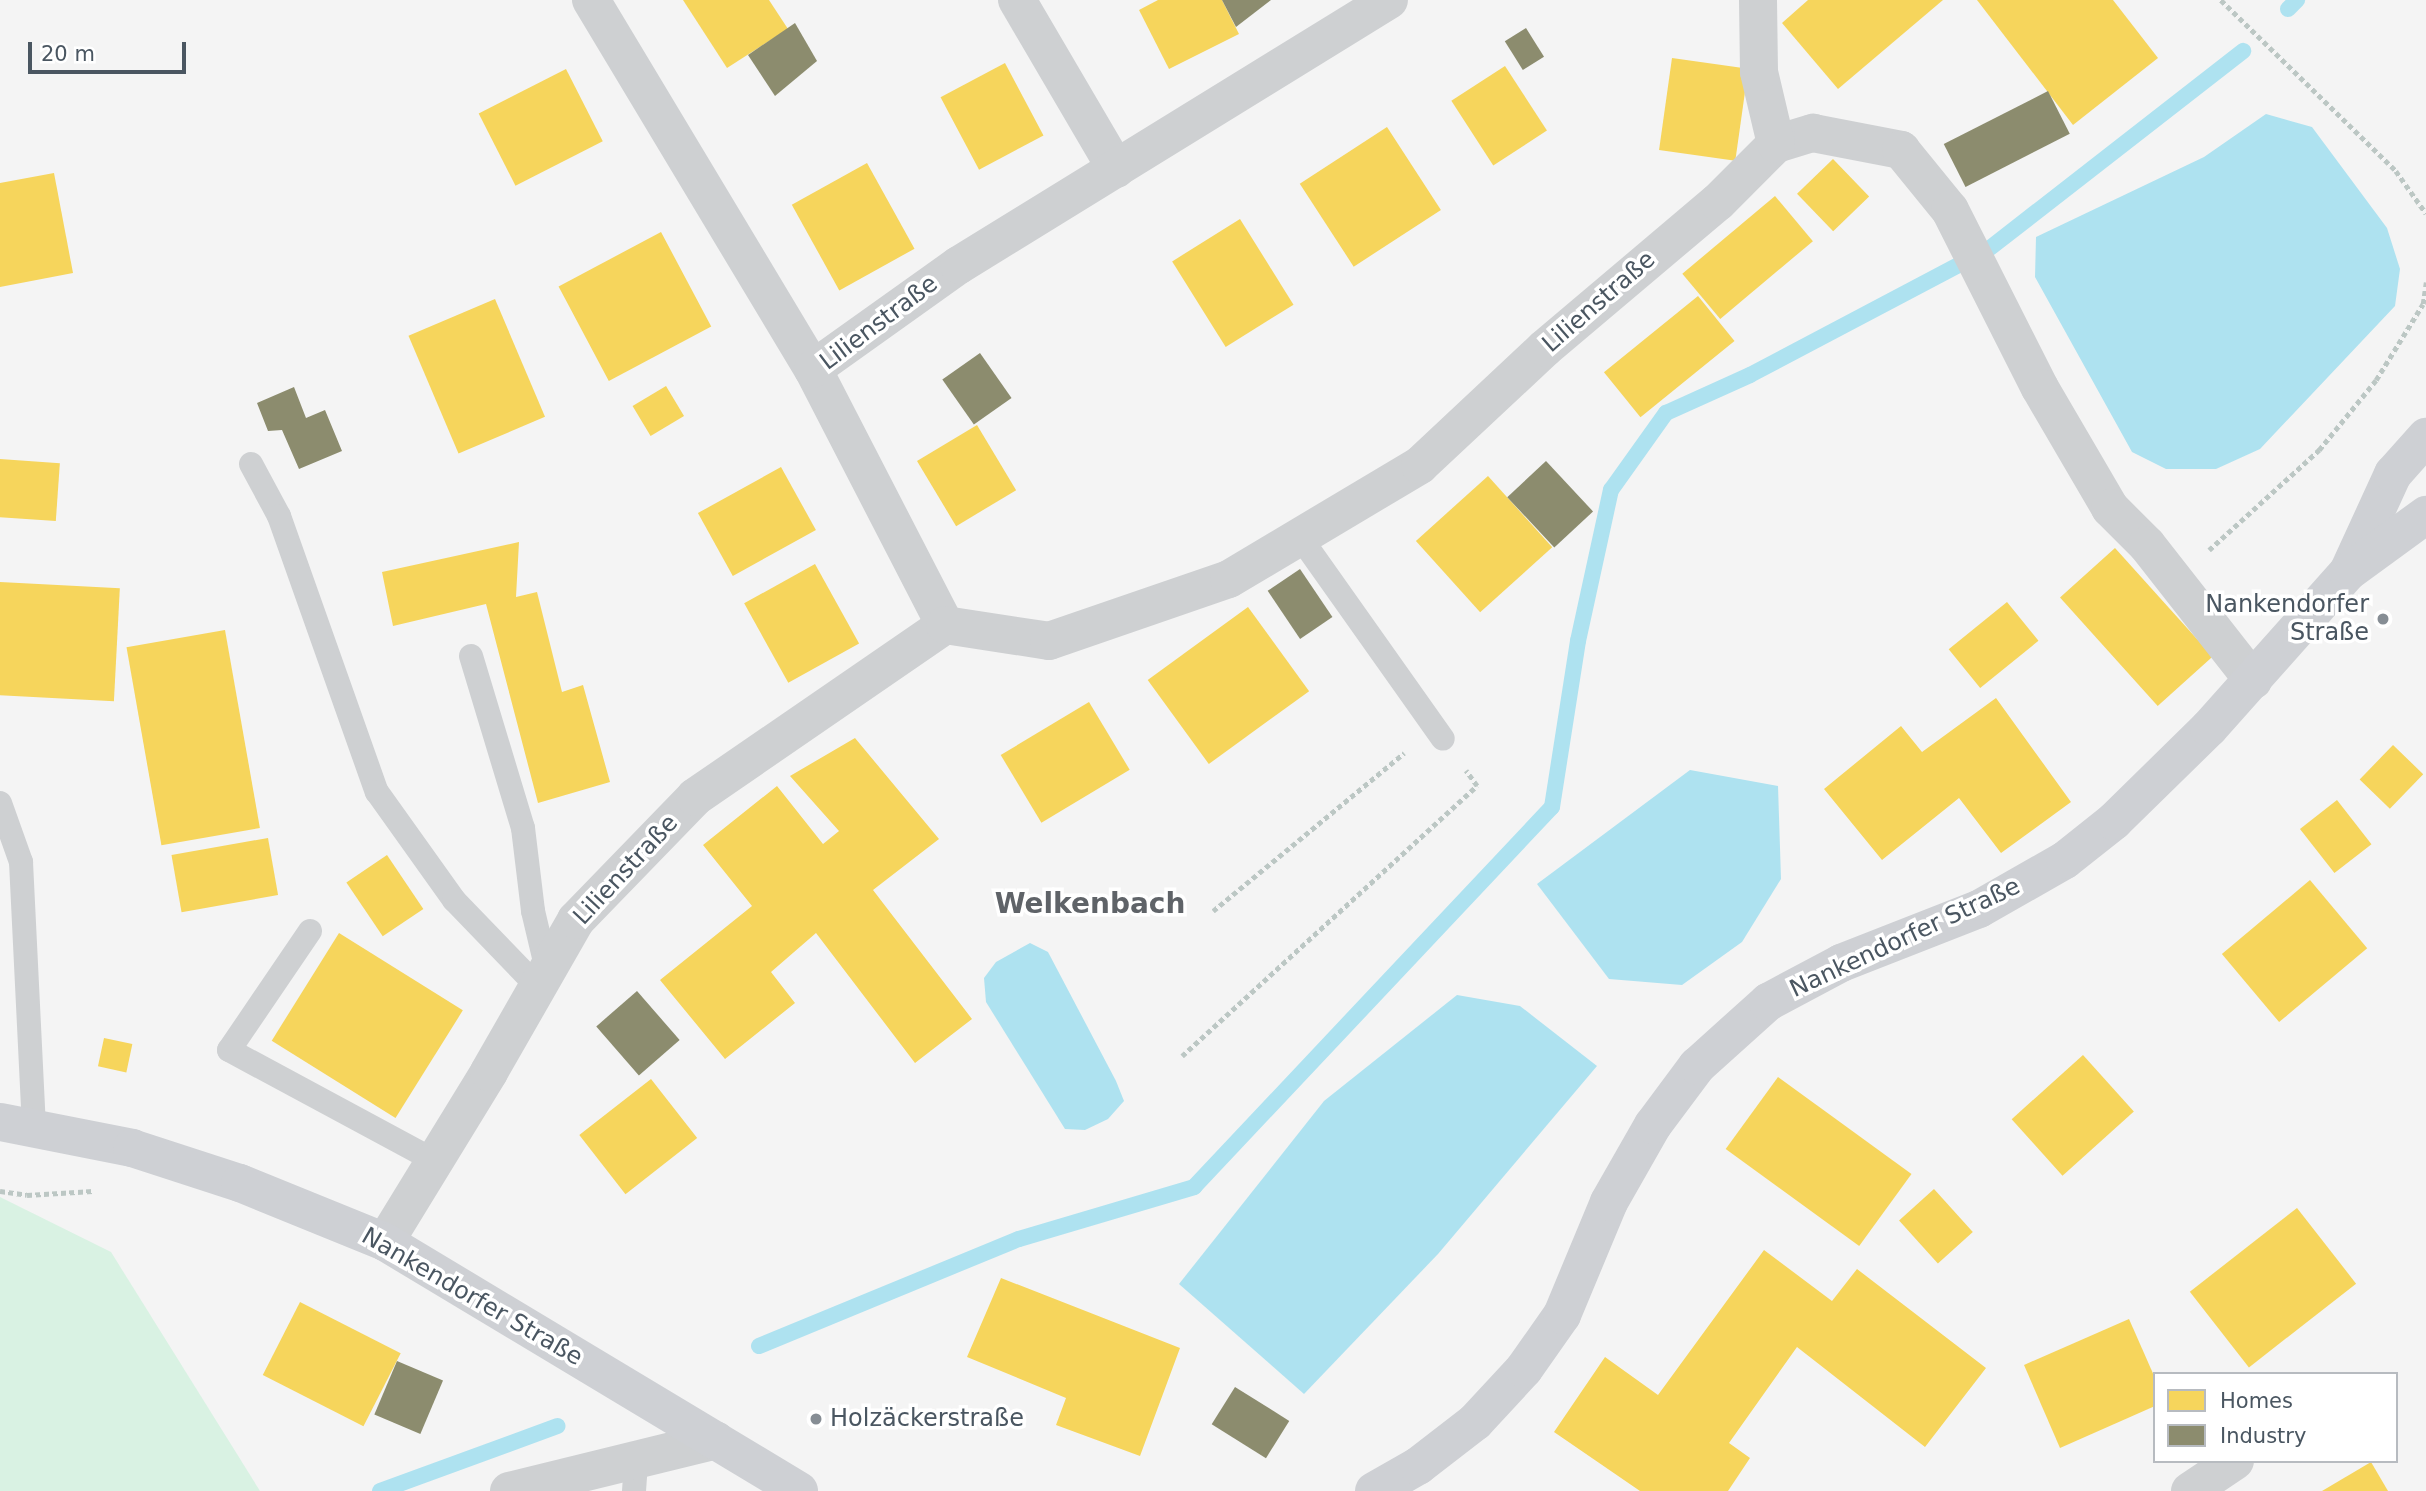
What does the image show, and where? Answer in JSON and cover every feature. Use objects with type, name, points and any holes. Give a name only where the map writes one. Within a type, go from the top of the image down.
[{"type":"main road","name":"Nankendorfer Straße","points":[[2348,572],[2393,474],[2426,437]]},
{"type":"main road","name":"Nankendorfer Straße","points":[[1374,1491],[1418,1466],[1475,1422],[1524,1369],[1562,1315],[1615,1191],[1653,1125],[1697,1066],[1768,1002],[1841,963],[1979,909],[2065,860],[2114,821],[2209,729],[2348,572],[2426,515]]},
{"type":"main road","name":"Nankendorfer Straße","points":[[17,1126],[132,1148],[240,1183],[385,1242],[799,1491]]},
{"type":"street","points":[[591,0],[813,369]]},
{"type":"street","points":[[1017,0],[1116,169]]},
{"type":"street","name":"Lilienstraße","points":[[945,625],[813,369],[959,265],[1389,0]]},
{"type":"street","points":[[1758,0],[1759,72],[1776,144],[1813,132],[1901,150],[1950,210],[2040,388],[2109,508],[2147,545],[2253,680]]},
{"type":"street","name":"Lilienstraße","points":[[385,1242],[489,1072],[576,920],[695,797],[945,625],[1049,641],[1229,579],[1420,465],[1545,348],[1718,202],[1776,144]]},
{"type":"street","points":[[509,1491],[635,1475],[716,1440]]},
{"type":"street","points":[[2190,1491],[2232,1463]]},
{"type":"lane","points":[[251,464],[279,516],[377,792],[454,900],[542,978]]},
{"type":"lane","points":[[1300,537],[1439,733]]},
{"type":"lane","points":[[471,656],[523,828],[542,978]]},
{"type":"lane","points":[[0,803],[20,862],[17,1126]]},
{"type":"lane","points":[[310,931],[229,1050],[433,1160]]},
{"type":"path","points":[[2221,0],[2396,171],[2426,212]]},
{"type":"path","points":[[2174,580],[2319,450],[2376,380],[2423,304],[2426,282]]},
{"type":"path","points":[[1182,1056],[1477,786],[1439,733],[1213,911]]},
{"type":"green space","points":[[0,1197],[111,1252],[260,1491],[0,1491]]},
{"type":"water","points":[[2266,114],[2312,127],[2387,228],[2400,269],[2395,306],[2260,449],[2216,469],[2166,469],[2132,452],[2035,277],[2036,237],[2204,157]]},
{"type":"water","points":[[1690,770],[1778,786],[1781,879],[1742,942],[1682,985],[1609,979],[1537,884]]},
{"type":"water","points":[[1030,943],[1048,952],[1124,1101],[1108,1119],[1085,1130],[1065,1129],[986,1002],[984,978],[996,962]]},
{"type":"water","points":[[1457,995],[1520,1006],[1597,1066],[1438,1254],[1304,1394],[1179,1284],[1324,1101]]},
{"type":"building: Homes","points":[[683,0],[769,0],[788,29],[727,68]]},
{"type":"building: Homes","points":[[1158,0],[1222,0],[1239,34],[1169,69],[1139,10]]},
{"type":"building: Homes","points":[[1808,0],[1943,0],[1838,89],[1782,23]]},
{"type":"building: Homes","points":[[1977,0],[2113,0],[2158,58],[2073,125]]},
{"type":"building: Homes","points":[[1672,58],[1748,69],[1735,161],[1659,150]]},
{"type":"building: Homes","points":[[1005,63],[1043,135],[979,170],[941,97]]},
{"type":"building: Homes","points":[[1505,66],[1547,131],[1493,165],[1451,101]]},
{"type":"building: Homes","points":[[566,69],[603,141],[515,186],[479,113]]},
{"type":"building: Homes","points":[[1387,127],[1441,210],[1354,267],[1300,184]]},
{"type":"building: Homes","points":[[1833,159],[1869,196],[1833,231],[1797,194]]},
{"type":"building: Homes","points":[[867,163],[915,249],[839,290],[792,205]]},
{"type":"building: Homes","points":[[54,173],[73,273],[0,287],[0,183]]},
{"type":"building: Homes","points":[[1775,196],[1813,241],[1720,319],[1682,274]]},
{"type":"building: Homes","points":[[1240,219],[1294,305],[1226,347],[1172,261]]},
{"type":"building: Homes","points":[[661,232],[711,326],[609,381],[559,286]]},
{"type":"building: Homes","points":[[1698,296],[1735,341],[1640,417],[1604,372]]},
{"type":"building: Homes","points":[[495,299],[545,417],[458,454],[408,336]]},
{"type":"building: Homes","points":[[666,386],[684,416],[651,436],[633,406]]},
{"type":"building: Homes","points":[[977,425],[1016,490],[956,526],[917,461]]},
{"type":"building: Homes","points":[[0,459],[60,463],[56,521],[0,517]]},
{"type":"building: Homes","points":[[781,467],[816,530],[733,576],[698,513]]},
{"type":"building: Homes","points":[[1488,476],[1552,547],[1480,612],[1416,541]]},
{"type":"building: Homes","points":[[519,542],[516,597],[537,592],[562,692],[583,685],[610,782],[538,803],[486,604],[393,626],[382,572]]},
{"type":"building: Homes","points":[[2115,548],[2213,656],[2158,706],[2060,598]]},
{"type":"building: Homes","points":[[815,564],[859,644],[788,683],[744,603]]},
{"type":"building: Homes","points":[[0,582],[120,588],[114,701],[0,695]]},
{"type":"building: Homes","points":[[2007,602],[2038,641],[1980,688],[1949,649]]},
{"type":"building: Homes","points":[[1248,607],[1309,691],[1209,764],[1148,680]]},
{"type":"building: Homes","points":[[225,630],[260,828],[161,845],[127,647]]},
{"type":"building: Homes","points":[[1996,698],[2071,802],[2001,853],[1959,798],[1882,860],[1824,789],[1901,726],[1922,752]]},
{"type":"building: Homes","points":[[1089,702],[1130,770],[1041,823],[1001,755]]},
{"type":"building: Homes","points":[[855,738],[939,839],[873,890],[972,1019],[915,1063],[816,933],[771,972],[795,1003],[725,1059],[660,980],[752,906],[703,845],[777,786],[823,844],[839,831],[790,776]]},
{"type":"building: Homes","points":[[2393,745],[2423,774],[2390,809],[2360,780]]},
{"type":"building: Homes","points":[[2337,800],[2371,844],[2334,873],[2300,829]]},
{"type":"building: Homes","points":[[268,838],[278,895],[182,912],[171,855]]},
{"type":"building: Homes","points":[[387,855],[423,909],[383,936],[346,882]]},
{"type":"building: Homes","points":[[2310,880],[2367,948],[2279,1022],[2222,954]]},
{"type":"building: Homes","points":[[339,933],[463,1010],[396,1118],[272,1041]]},
{"type":"building: Homes","points":[[104,1038],[132,1044],[126,1072],[98,1066]]},
{"type":"building: Homes","points":[[2083,1055],[2134,1111],[2063,1176],[2012,1119]]},
{"type":"building: Homes","points":[[1778,1077],[1911,1174],[1859,1246],[1726,1149]]},
{"type":"building: Homes","points":[[651,1079],[697,1138],[625,1194],[579,1135]]},
{"type":"building: Homes","points":[[1934,1189],[1973,1232],[1938,1264],[1899,1220]]},
{"type":"building: Homes","points":[[2297,1208],[2356,1284],[2249,1367],[2190,1292]]},
{"type":"building: Homes","points":[[1764,1250],[1832,1301],[1857,1269],[1986,1368],[1925,1447],[1797,1347],[1729,1443],[1750,1458],[1728,1491],[1640,1491],[1554,1432],[1605,1357],[1658,1395]]},
{"type":"building: Homes","points":[[1001,1278],[1180,1348],[1140,1456],[1056,1425],[1066,1398],[967,1357]]},
{"type":"building: Homes","points":[[300,1302],[401,1353],[363,1426],[263,1375]]},
{"type":"building: Homes","points":[[2129,1319],[2153,1373],[2153,1407],[2060,1448],[2024,1365]]},
{"type":"building: Homes","points":[[2372,1463],[2388,1491],[2322,1491]]},
{"type":"building: Industry","points":[[1222,0],[1271,0],[1236,27]]},
{"type":"building: Industry","points":[[795,23],[817,61],[775,96],[748,55]]},
{"type":"building: Industry","points":[[1526,28],[1544,57],[1523,70],[1505,41]]},
{"type":"building: Industry","points":[[2048,91],[2070,134],[1966,187],[1944,144]]},
{"type":"building: Industry","points":[[980,353],[1012,398],[974,424],[942,379]]},
{"type":"building: Industry","points":[[294,387],[306,418],[325,410],[342,451],[299,469],[282,430],[268,431],[257,403]]},
{"type":"building: Industry","points":[[1546,461],[1593,511],[1554,548],[1507,497]]},
{"type":"building: Industry","points":[[1300,569],[1332,617],[1300,639],[1268,591]]},
{"type":"building: Industry","points":[[637,991],[680,1040],[639,1075],[596,1026]]},
{"type":"building: Industry","points":[[397,1361],[443,1381],[420,1434],[374,1414]]},
{"type":"building: Industry","points":[[1235,1387],[1289,1421],[1266,1458],[1212,1424]]},
{"type":"waterway","points":[[2288,9],[2297,0]]},
{"type":"waterway","points":[[1990,248],[2243,51]]},
{"type":"waterway","points":[[759,1346],[1019,1239],[1194,1187],[1552,807],[1578,641],[1611,490],[1666,413],[1750,375],[1959,265]]},
{"type":"waterway","points":[[380,1491],[558,1426]]},
{"type":"place","name":"Nankendorfer Straße","points":[[2383,619]]},
{"type":"place","name":"Holzäckerstraße","points":[[816,1419]]},
{"type":"district","name":"Welkenbach","points":[[1090,904]]}]
